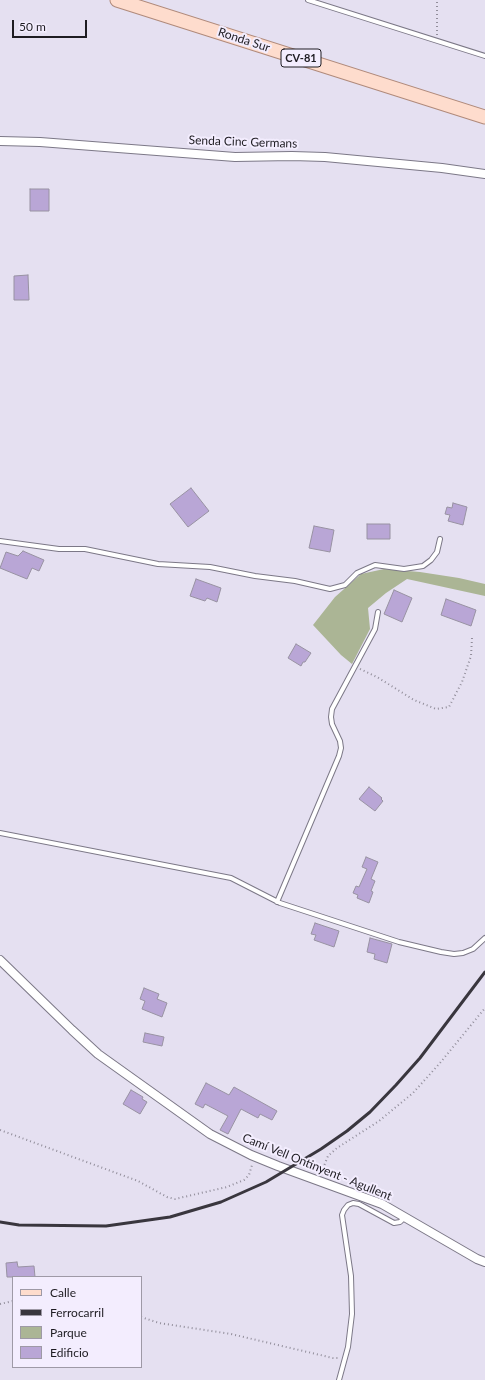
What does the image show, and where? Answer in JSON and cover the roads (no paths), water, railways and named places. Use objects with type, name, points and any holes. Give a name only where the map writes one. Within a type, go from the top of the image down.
[{"type":"main road","name":"Ronda Sur","points":[[117,0],[485,117]]},
{"type":"street","name":"Senda Cinc Germans","points":[[0,142],[55,143],[235,156],[318,157],[442,168],[485,174]]},
{"type":"street","name":"Camí Vell Ontinyent - Agullent","points":[[0,960],[98,1054],[194,1124],[223,1141],[254,1156],[306,1178],[382,1204],[477,1259],[485,1262]]},
{"type":"lane","points":[[308,0],[485,56]]},
{"type":"lane","points":[[0,541],[59,549],[85,548],[158,564],[210,567],[255,576],[295,580],[330,589],[345,585],[357,573],[375,565],[404,569],[423,566],[431,560],[437,552],[440,539]]},
{"type":"lane","points":[[277,902],[339,756],[341,748],[340,741],[331,717],[332,709],[374,629],[378,612]]},
{"type":"lane","points":[[0,833],[231,878],[277,902],[399,942],[441,952],[454,954],[463,953],[473,949],[485,938]]},
{"type":"lane","points":[[340,1380],[348,1347],[352,1314],[351,1276],[342,1215],[348,1205],[353,1203],[358,1204],[394,1223],[400,1222],[405,1217]]},
{"type":"railway","points":[[0,1222],[19,1225],[106,1226],[170,1217],[221,1202],[266,1182],[321,1149],[347,1131],[370,1112],[420,1058],[485,972]]}]
